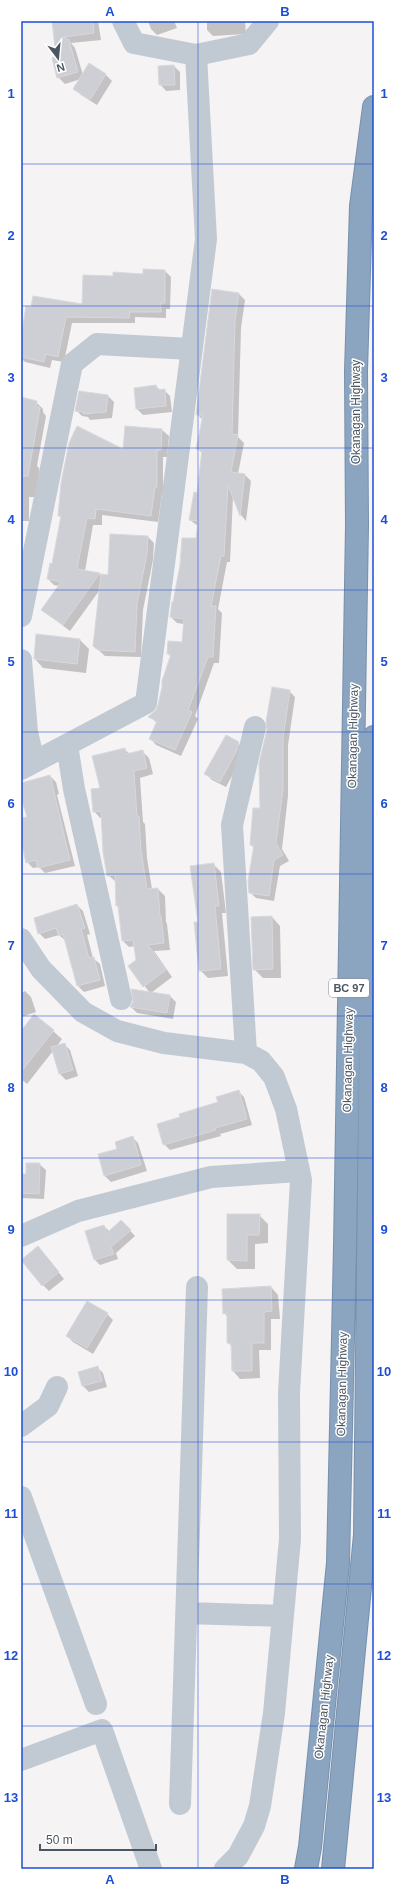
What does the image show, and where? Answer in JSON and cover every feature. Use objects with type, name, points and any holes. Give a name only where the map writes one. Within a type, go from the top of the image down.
[{"type":"highway","name":"Okanagan Highway","points":[[306,1869],[310,1847],[338,1563],[346,1238],[356,532],[356,371],[361,206],[374,107]]},
{"type":"highway","name":"Okanagan Highway","points":[[332,1869],[365,1535],[374,737]]},
{"type":"lane","points":[[123,21],[134,43],[196,55],[249,44],[268,21]]},
{"type":"lane","points":[[21,660],[27,732],[28,766],[146,703],[206,240],[196,55]]},
{"type":"lane","points":[[21,616],[72,364],[97,344],[191,348]]},
{"type":"lane","points":[[246,1053],[232,825],[256,727]]},
{"type":"lane","points":[[67,745],[74,789],[120,999]]},
{"type":"lane","points":[[21,939],[41,969],[83,1012],[117,1031],[164,1043],[246,1053],[261,1061],[274,1077],[286,1109],[301,1180],[289,1393],[290,1539],[274,1713],[260,1806],[254,1826],[238,1856],[225,1869]]},
{"type":"lane","points":[[21,1236],[78,1212],[211,1177],[299,1171]]},
{"type":"lane","points":[[180,1804],[198,1286]]},
{"type":"lane","points":[[21,1426],[48,1406],[57,1387]]},
{"type":"lane","points":[[21,1497],[96,1704]]},
{"type":"lane","points":[[187,1613],[283,1616]]},
{"type":"lane","points":[[21,1760],[102,1730],[151,1869]]},
{"type":"building","points":[[52,21],[93,21],[94,33],[64,37],[69,40],[78,72],[57,78],[52,58],[56,56]]},
{"type":"building","points":[[89,63],[106,74],[90,100],[73,89]]},
{"type":"building","points":[[174,65],[175,85],[159,85],[158,66]]},
{"type":"building","points":[[143,269],[165,270],[165,303],[161,303],[161,312],[130,312],[129,318],[66,317],[58,357],[46,354],[44,362],[21,357],[21,338],[26,306],[31,307],[33,296],[82,304],[83,275],[113,276],[113,272],[143,274]]},
{"type":"building","points":[[212,289],[239,293],[235,321],[232,434],[238,435],[231,472],[245,474],[240,516],[228,485],[224,556],[221,556],[211,606],[216,606],[213,657],[208,657],[188,710],[192,712],[175,750],[149,739],[157,721],[148,717],[156,710],[158,705],[162,681],[171,654],[167,654],[168,641],[182,642],[184,619],[170,617],[180,565],[182,538],[196,538],[198,521],[189,520],[194,492],[197,493],[202,450],[196,449],[203,415],[196,415]]},
{"type":"building","points":[[156,385],[157,390],[165,389],[166,406],[136,409],[134,388]]},
{"type":"building","points":[[79,391],[108,395],[106,412],[83,414],[84,412],[75,411]]},
{"type":"building","points":[[21,397],[37,401],[36,406],[40,408],[28,476],[21,476]]},
{"type":"building","points":[[77,426],[123,449],[125,426],[162,429],[161,450],[157,450],[157,487],[155,487],[151,516],[96,509],[95,519],[87,518],[77,569],[100,573],[63,625],[41,610],[61,582],[47,579],[50,563],[52,564],[61,516],[58,516],[61,483],[69,443]]},
{"type":"building","points":[[110,534],[148,536],[147,554],[137,604],[135,652],[98,650],[93,646],[101,574],[108,575]]},
{"type":"building","points":[[36,634],[80,639],[77,664],[34,659]]},
{"type":"building","points":[[272,687],[290,690],[283,738],[283,789],[276,843],[283,855],[274,860],[269,896],[249,893],[248,881],[254,845],[250,845],[253,808],[260,808],[259,763],[267,730],[266,722]]},
{"type":"building","points":[[226,735],[239,742],[236,752],[220,782],[204,774]]},
{"type":"building","points":[[125,748],[126,754],[143,750],[147,768],[134,771],[137,816],[139,816],[141,850],[147,889],[158,888],[164,943],[148,945],[166,970],[143,987],[128,966],[136,960],[133,940],[122,941],[118,906],[116,906],[115,875],[107,876],[103,852],[101,811],[93,812],[91,789],[100,788],[92,756]]},
{"type":"building","points":[[50,775],[70,860],[38,868],[36,860],[26,863],[21,840],[21,818],[27,817],[21,797],[21,783]]},
{"type":"building","points":[[214,863],[219,906],[215,906],[221,969],[199,971],[194,922],[198,922],[190,866]]},
{"type":"building","points":[[77,904],[85,928],[81,929],[89,958],[94,957],[100,980],[77,986],[63,934],[59,936],[56,928],[38,934],[34,918]]},
{"type":"building","points":[[272,916],[273,969],[253,970],[251,917]]},
{"type":"building","points":[[131,989],[170,995],[167,1013],[130,1007],[133,1002]]},
{"type":"building","points":[[34,1014],[54,1030],[21,1072],[21,1031]]},
{"type":"building","points":[[65,1043],[73,1070],[59,1074],[51,1047]]},
{"type":"building","points":[[239,1090],[247,1119],[215,1128],[216,1130],[163,1145],[157,1124],[180,1117],[179,1114],[218,1102],[216,1097]]},
{"type":"building","points":[[133,1136],[141,1165],[104,1176],[98,1154],[117,1149],[115,1142]]},
{"type":"building","points":[[26,1163],[40,1163],[39,1194],[21,1193],[21,1174],[26,1174]]},
{"type":"building","points":[[227,1214],[260,1214],[259,1235],[247,1235],[247,1261],[227,1260]]},
{"type":"building","points":[[121,1220],[131,1230],[111,1247],[114,1254],[94,1260],[85,1231],[104,1225],[107,1233]]},
{"type":"building","points":[[38,1246],[59,1272],[42,1286],[21,1260]]},
{"type":"building","points":[[271,1286],[272,1311],[264,1312],[264,1343],[252,1343],[252,1371],[232,1371],[231,1343],[227,1343],[227,1313],[223,1314],[222,1289]]},
{"type":"building","points":[[87,1301],[108,1313],[87,1348],[66,1336]]},
{"type":"building","points":[[98,1366],[102,1381],[82,1386],[78,1372]]}]
